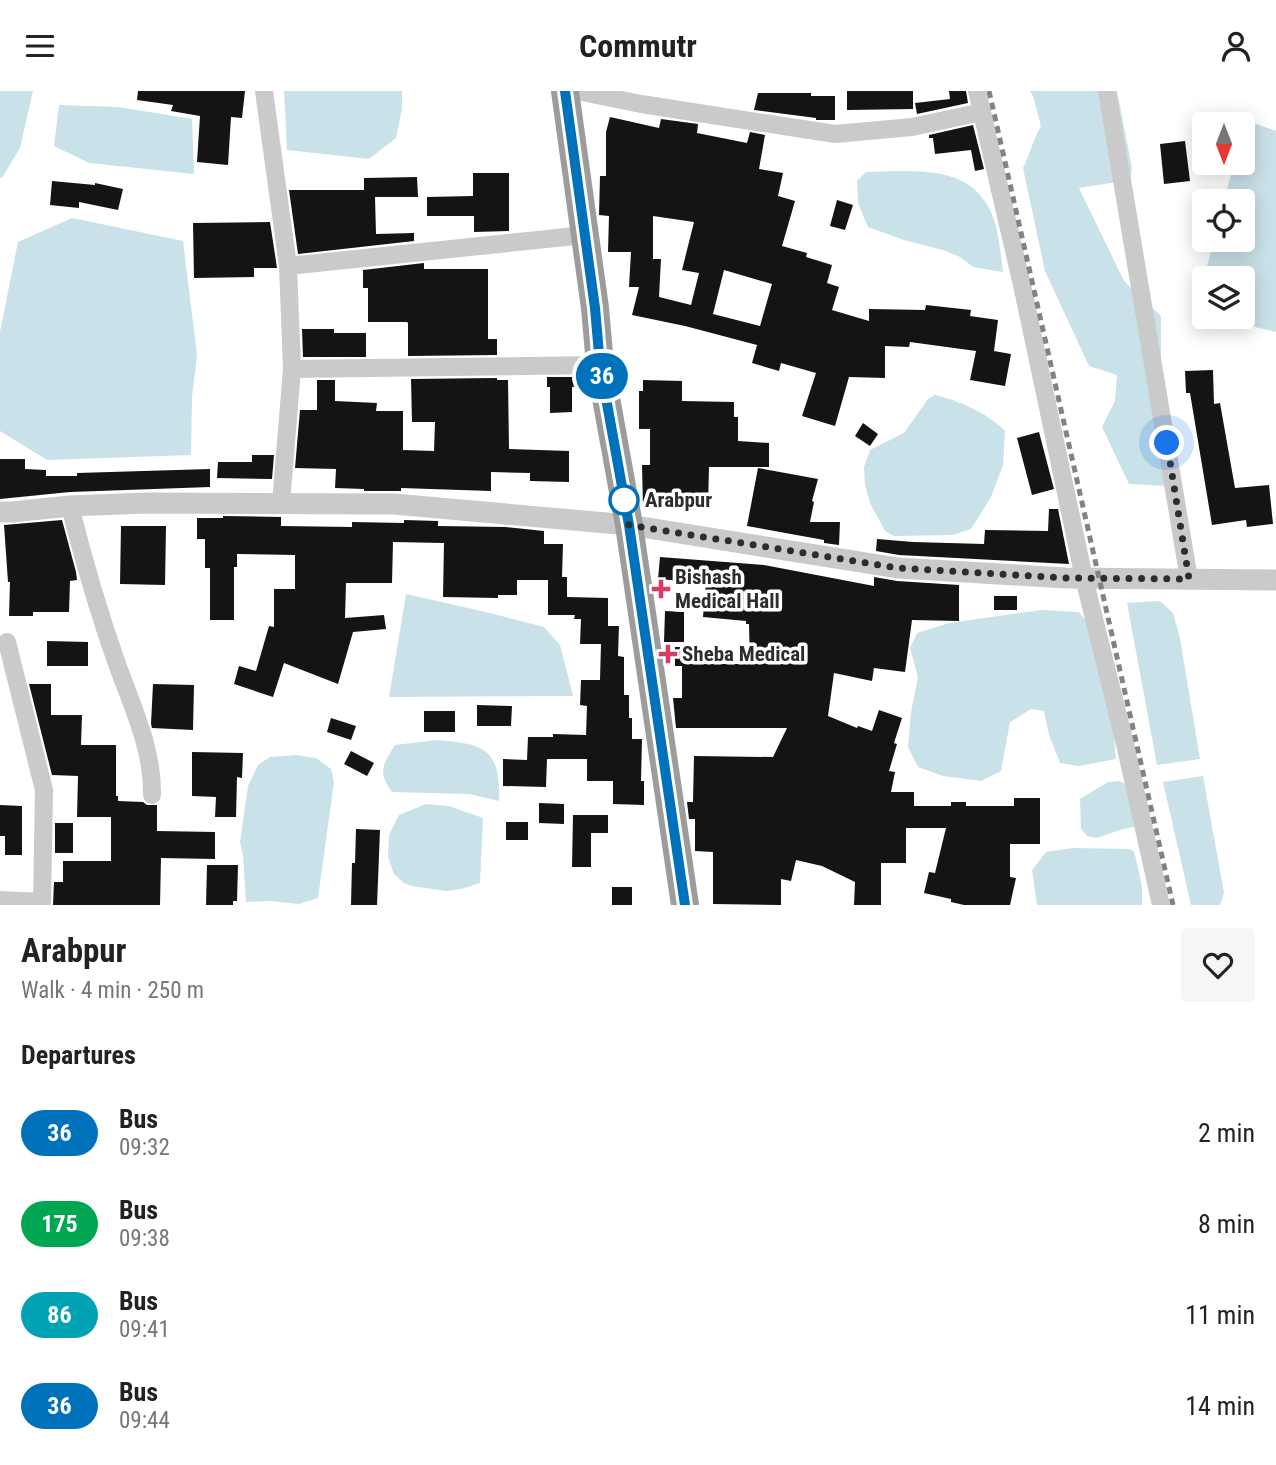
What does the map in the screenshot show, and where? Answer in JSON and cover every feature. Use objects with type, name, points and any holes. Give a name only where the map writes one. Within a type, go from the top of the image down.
[{"type":"highway","points":[[565,91],[595,308],[600,365],[629,525],[685,905]]},
{"type":"street","points":[[264,91],[288,266],[292,369],[281,503]]},
{"type":"street","points":[[577,91],[641,104],[835,134],[912,128],[982,112]]},
{"type":"street","points":[[977,91],[1022,285],[1084,578],[1161,905]]},
{"type":"street","points":[[1107,91],[1189,579]]},
{"type":"street","points":[[288,266],[585,235]]},
{"type":"street","points":[[292,369],[600,365]]},
{"type":"street","points":[[0,512],[146,503],[394,504],[629,525],[898,568],[1084,578],[1276,580]]},
{"type":"street","points":[[70,506],[83,561],[139,724],[152,776],[152,795]]},
{"type":"street","points":[[0,900],[43,902],[44,790],[7,642]]},
{"type":"water","points":[[0,91],[33,91],[20,148],[2,178],[0,177]]},
{"type":"water","points":[[284,91],[402,91],[402,109],[396,138],[369,159],[287,150]]},
{"type":"water","points":[[1030,91],[1117,91],[1132,168],[1130,180],[1079,188],[1124,281],[1161,316],[1161,368],[1169,486],[1129,484],[1102,427],[1115,401],[1117,375],[1089,366],[1045,271],[1023,168],[1041,126]]},
{"type":"water","points":[[59,105],[118,107],[192,119],[194,174],[89,163],[54,146]]},
{"type":"water","points":[[1255,124],[1276,131],[1276,332],[1255,327],[1255,266],[1207,266],[1211,252],[1255,252],[1255,189],[1227,189],[1231,175],[1255,175]]},
{"type":"water","points":[[894,171],[948,176],[960,180],[981,196],[995,223],[1003,272],[973,267],[960,257],[943,250],[868,227],[858,203],[857,181],[866,172]]},
{"type":"water","points":[[72,218],[183,241],[197,355],[192,397],[191,455],[47,460],[0,431],[0,332],[18,242]]},
{"type":"water","points":[[935,395],[973,409],[1005,431],[1003,465],[991,497],[971,529],[953,535],[894,536],[885,531],[870,503],[864,467],[870,450],[904,433],[928,399]]},
{"type":"water","points":[[406,594],[544,627],[560,645],[573,696],[389,697]]},
{"type":"water","points":[[1160,601],[1173,613],[1180,638],[1200,759],[1157,765],[1127,603]]},
{"type":"water","points":[[1041,610],[1079,612],[1088,623],[1113,725],[1116,759],[1079,766],[1060,763],[1049,735],[1044,711],[1031,709],[1010,722],[1001,771],[981,781],[943,776],[918,767],[908,747],[918,677],[910,648],[917,633],[949,623]]},
{"type":"water","points":[[437,740],[468,744],[487,753],[497,770],[499,801],[469,794],[392,792],[384,779],[383,768],[395,745]]},
{"type":"water","points":[[296,755],[316,758],[331,769],[334,782],[318,898],[299,904],[246,902],[240,842],[248,786],[258,765],[270,757]]},
{"type":"water","points":[[1203,776],[1224,893],[1220,905],[1191,905],[1163,782]]},
{"type":"water","points":[[1120,781],[1131,795],[1134,827],[1097,838],[1087,836],[1081,829],[1080,799],[1108,782]]},
{"type":"water","points":[[426,804],[449,806],[483,818],[480,883],[446,891],[412,886],[394,874],[388,857],[389,835],[399,815]]},
{"type":"water","points":[[1073,848],[1134,851],[1142,886],[1142,905],[1037,905],[1032,870],[1046,852]]},
{"type":"building","points":[[138,91],[245,91],[242,118],[231,117],[228,165],[197,162],[200,116],[171,111],[173,105],[137,100]]},
{"type":"building","points":[[847,91],[913,91],[913,109],[847,110]]},
{"type":"building","points":[[949,91],[966,91],[968,103],[917,114],[915,103],[950,99]]},
{"type":"building","points":[[758,93],[835,96],[835,120],[816,120],[754,110]]},
{"type":"building","points":[[610,117],[659,128],[661,119],[698,124],[697,133],[747,143],[750,132],[765,135],[759,169],[783,173],[778,196],[795,201],[782,246],[807,253],[806,257],[832,265],[827,283],[839,287],[832,310],[869,321],[869,309],[925,310],[926,305],[971,310],[970,316],[998,320],[994,351],[1011,354],[1005,386],[970,380],[976,351],[910,342],[909,347],[885,346],[885,378],[849,377],[835,426],[802,416],[816,373],[781,363],[779,371],[752,363],[757,345],[632,315],[639,287],[629,287],[631,252],[608,252],[609,216],[599,215],[600,176],[606,176],[606,132]],"holes":[[[653,216],[694,222],[682,270],[699,273],[691,305],[659,297],[661,259],[653,259]],[[724,270],[772,284],[760,326],[713,314]]]},
{"type":"building","points":[[973,125],[984,169],[975,171],[971,150],[935,154],[933,138],[929,138],[929,135]]},
{"type":"building","points":[[1185,141],[1190,181],[1164,184],[1160,144]]},
{"type":"building","points":[[473,173],[509,173],[509,231],[474,232],[474,216],[427,216],[427,197],[473,196]]},
{"type":"building","points":[[417,177],[418,197],[375,197],[376,234],[414,233],[414,241],[298,254],[289,190],[364,190],[364,178]]},
{"type":"building","points":[[52,181],[95,183],[123,189],[118,210],[79,202],[79,208],[50,205]]},
{"type":"building","points":[[837,200],[853,205],[845,230],[830,226]]},
{"type":"building","points":[[270,222],[277,268],[254,268],[254,277],[194,278],[193,223]]},
{"type":"building","points":[[424,263],[424,269],[488,269],[488,339],[497,339],[497,355],[408,356],[407,322],[368,322],[368,288],[363,288],[363,270]]},
{"type":"building","points":[[302,329],[366,333],[366,357],[303,357]]},
{"type":"building","points":[[1213,370],[1214,404],[1220,403],[1235,488],[1269,485],[1273,524],[1247,527],[1246,520],[1212,525],[1190,393],[1186,393],[1185,371]]},
{"type":"building","points":[[547,377],[583,377],[583,387],[572,387],[572,412],[550,413],[550,387],[547,387]]},
{"type":"building","points":[[411,379],[508,380],[509,449],[569,451],[569,482],[530,481],[530,473],[491,472],[491,491],[401,488],[401,491],[364,491],[335,488],[336,469],[295,468],[300,410],[317,410],[317,380],[335,380],[335,401],[377,403],[376,411],[403,411],[403,450],[434,451],[435,422],[412,422]]},
{"type":"building","points":[[643,380],[682,381],[682,401],[734,402],[734,417],[738,417],[738,441],[769,443],[769,467],[709,467],[708,507],[643,507],[642,465],[650,465],[650,429],[639,429],[639,391],[643,391]]},
{"type":"building","points":[[863,423],[878,434],[870,446],[855,436]]},
{"type":"building","points":[[1039,432],[1054,489],[1032,495],[1017,438]]},
{"type":"building","points":[[252,455],[274,455],[272,479],[217,478],[218,462],[252,462]]},
{"type":"building","points":[[0,459],[25,459],[25,469],[46,470],[46,476],[210,469],[210,487],[70,492],[0,499]]},
{"type":"building","points":[[758,468],[818,479],[810,522],[840,522],[839,545],[747,526]]},
{"type":"building","points":[[1049,509],[1058,509],[1069,564],[899,555],[876,551],[877,539],[984,544],[985,530],[1048,531]]},
{"type":"building","points":[[281,517],[281,526],[352,527],[352,522],[438,521],[438,526],[505,527],[544,531],[544,544],[563,544],[562,577],[567,577],[567,597],[608,598],[608,626],[619,626],[618,656],[624,657],[624,695],[629,695],[632,739],[642,739],[641,781],[644,781],[644,805],[613,804],[613,781],[587,781],[587,759],[547,759],[546,787],[503,786],[503,759],[527,760],[528,737],[553,737],[553,734],[586,735],[587,706],[580,705],[581,680],[600,680],[601,644],[580,644],[581,619],[574,619],[575,615],[548,615],[548,580],[517,580],[517,595],[498,595],[498,598],[443,597],[444,543],[393,542],[392,583],[346,583],[345,618],[384,615],[386,629],[353,632],[338,684],[284,663],[273,697],[234,684],[239,666],[256,671],[269,626],[274,627],[274,589],[295,589],[295,555],[237,554],[237,567],[234,567],[234,620],[210,620],[210,568],[205,568],[205,539],[197,539],[197,518]]},
{"type":"building","points":[[62,520],[77,580],[70,581],[69,612],[33,612],[33,616],[9,616],[10,582],[4,525]]},
{"type":"building","points":[[121,526],[166,526],[165,585],[120,584]]},
{"type":"building","points":[[660,557],[764,565],[874,586],[874,577],[959,585],[959,621],[912,620],[905,672],[874,668],[872,681],[834,673],[828,716],[872,731],[879,710],[902,718],[889,771],[895,772],[891,792],[914,792],[914,806],[951,806],[951,802],[966,802],[966,806],[1014,806],[1014,798],[1040,798],[1040,844],[1010,844],[1010,877],[1016,878],[1010,905],[964,905],[924,893],[929,872],[935,873],[946,828],[906,828],[906,863],[881,863],[881,905],[854,905],[855,882],[822,866],[796,860],[791,881],[781,879],[781,905],[713,904],[713,852],[695,851],[695,819],[689,819],[687,802],[693,802],[694,756],[773,757],[787,728],[676,728],[673,698],[682,698],[682,666],[675,666],[675,647],[701,647],[701,664],[750,664],[749,624],[746,624],[746,621],[703,617],[706,583],[658,579]]},
{"type":"building","points":[[994,596],[1017,596],[1017,610],[994,610]]},
{"type":"building","points":[[665,611],[684,612],[684,642],[664,642]]},
{"type":"building","points":[[47,641],[88,642],[88,666],[47,666]]},
{"type":"building","points":[[29,684],[51,684],[51,715],[82,715],[81,745],[116,745],[118,801],[157,805],[157,831],[215,832],[215,859],[161,858],[160,905],[53,905],[54,882],[63,882],[63,861],[111,861],[111,817],[77,817],[78,776],[52,775]]},
{"type":"building","points":[[153,684],[194,685],[193,730],[152,728]]},
{"type":"building","points":[[477,705],[512,706],[511,726],[477,726]]},
{"type":"building","points":[[424,711],[455,711],[455,732],[424,732]]},
{"type":"building","points":[[331,718],[356,726],[351,740],[327,732]]},
{"type":"building","points":[[351,751],[374,763],[367,776],[344,764]]},
{"type":"building","points":[[192,752],[243,753],[242,778],[237,777],[236,817],[215,817],[216,797],[192,796]]},
{"type":"building","points":[[539,803],[564,804],[564,824],[539,823]]},
{"type":"building","points":[[0,805],[22,806],[22,855],[5,855],[5,836],[0,836]]},
{"type":"building","points":[[573,815],[608,815],[608,833],[591,833],[591,867],[572,867]]},
{"type":"building","points":[[506,822],[528,822],[528,840],[506,840]]},
{"type":"building","points":[[55,823],[73,823],[73,853],[55,853]]},
{"type":"building","points":[[356,829],[380,830],[377,905],[351,905]]},
{"type":"building","points":[[207,865],[238,865],[237,901],[233,901],[233,905],[206,905]]},
{"type":"building","points":[[612,887],[632,887],[632,905],[612,905]]},
{"type":"railway","points":[[989,91],[1173,905]]},
{"type":"bus line","name":"36","points":[[565,91],[595,308],[600,365],[629,525],[685,905]]},
{"type":"place","name":"Arabpur","points":[[624,500]]},
{"type":"place","name":"Bishash Medical Hall","points":[[661,589]]},
{"type":"place","name":"Sheba Medical","points":[[668,654]]},
{"type":"route","points":[[624,500],[629,525],[898,568],[1066,578],[1189,579],[1167,443]]}]
